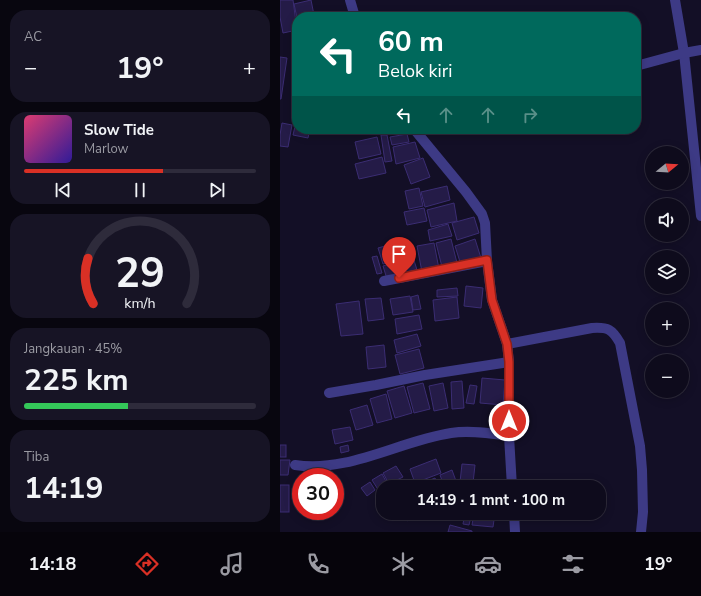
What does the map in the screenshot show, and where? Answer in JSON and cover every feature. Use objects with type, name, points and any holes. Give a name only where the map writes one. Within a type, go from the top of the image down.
[{"type":"street","points":[[350,0],[354,12]]},
{"type":"street","points":[[675,0],[684,53],[701,216]]},
{"type":"street","points":[[641,65],[701,50]]},
{"type":"street","points":[[418,134],[466,192],[482,214],[485,223],[487,260],[492,300],[507,344],[509,362],[509,436],[512,480]]},
{"type":"street","points":[[384,281],[487,260]]},
{"type":"street","points":[[507,344],[601,327],[609,329],[614,333],[620,343],[640,446],[643,512],[641,532]]},
{"type":"street","points":[[329,393],[425,375],[509,362]]},
{"type":"street","points":[[295,465],[308,467],[344,463],[452,432],[480,432],[509,436]]},
{"type":"street","points":[[514,520],[515,532]]},
{"type":"building","points":[[280,0],[293,0],[295,12],[292,12],[292,31],[283,33],[280,17]]},
{"type":"building","points":[[311,0],[313,12],[296,12],[294,4]]},
{"type":"building","points":[[280,57],[287,58],[281,99],[280,99]]},
{"type":"building","points":[[282,123],[292,125],[288,147],[280,146]]},
{"type":"building","points":[[293,134],[309,134],[308,138]]},
{"type":"building","points":[[407,134],[409,142],[392,145],[390,137]]},
{"type":"building","points":[[381,135],[387,135],[392,161],[385,162]]},
{"type":"building","points":[[377,137],[381,154],[359,159],[355,142]]},
{"type":"building","points":[[415,142],[420,158],[396,164],[393,147]]},
{"type":"building","points":[[382,157],[386,173],[359,179],[355,164]]},
{"type":"building","points":[[423,158],[430,177],[411,184],[404,165]]},
{"type":"building","points":[[447,186],[450,200],[425,207],[421,192]]},
{"type":"building","points":[[419,188],[423,206],[409,209],[405,191]]},
{"type":"building","points":[[454,203],[457,221],[431,227],[427,210]]},
{"type":"building","points":[[424,208],[427,221],[407,225],[404,212]]},
{"type":"building","points":[[474,217],[479,233],[457,240],[452,223]]},
{"type":"building","points":[[448,224],[452,236],[430,241],[428,230]]},
{"type":"building","points":[[451,239],[457,263],[442,267],[436,243]]},
{"type":"building","points":[[475,239],[481,258],[461,265],[455,246]]},
{"type":"building","points":[[399,242],[404,258],[383,264],[378,248]]},
{"type":"building","points":[[434,243],[439,269],[422,272],[417,246]]},
{"type":"building","points":[[377,256],[382,273],[377,274],[372,257]]},
{"type":"building","points":[[413,257],[417,270],[387,279],[383,266]]},
{"type":"building","points":[[466,286],[483,288],[481,308],[464,306]]},
{"type":"building","points":[[457,288],[458,296],[437,297],[437,290]]},
{"type":"building","points":[[418,295],[421,309],[413,310],[411,297]]},
{"type":"building","points":[[410,296],[413,312],[393,315],[390,299]]},
{"type":"building","points":[[457,297],[459,318],[435,321],[433,300]]},
{"type":"building","points":[[381,298],[384,319],[368,321],[365,299]]},
{"type":"building","points":[[359,301],[363,334],[341,336],[336,304]]},
{"type":"building","points":[[419,315],[422,329],[397,334],[395,319]]},
{"type":"building","points":[[417,334],[421,346],[397,353],[394,340]]},
{"type":"building","points":[[384,345],[386,367],[368,369],[366,347]]},
{"type":"building","points":[[419,349],[424,368],[400,374],[395,355]]},
{"type":"building","points":[[482,378],[505,380],[503,405],[480,403]]},
{"type":"building","points":[[462,381],[464,408],[452,409],[451,382]]},
{"type":"building","points":[[423,383],[430,409],[414,413],[407,387]]},
{"type":"building","points":[[443,383],[448,408],[434,411],[429,386]]},
{"type":"building","points":[[470,385],[477,386],[474,404],[466,403]]},
{"type":"building","points":[[404,386],[412,413],[395,418],[387,391]]},
{"type":"building","points":[[386,394],[392,419],[377,423],[370,399]]},
{"type":"building","points":[[367,405],[373,425],[356,430],[350,410]]},
{"type":"building","points":[[350,427],[353,440],[335,444],[332,430]]},
{"type":"building","points":[[280,445],[286,445],[286,457],[280,457]]},
{"type":"building","points":[[348,445],[349,451],[341,453],[340,447]]},
{"type":"building","points":[[436,459],[441,473],[423,480],[414,480],[410,469]]},
{"type":"building","points":[[280,460],[290,460],[288,475],[280,475]]},
{"type":"building","points":[[462,464],[475,465],[473,480],[460,480]]},
{"type":"building","points":[[396,466],[403,477],[397,480],[387,480],[383,473]]},
{"type":"building","points":[[452,470],[456,480],[442,480],[440,475]]},
{"type":"building","points":[[382,474],[385,480],[376,480],[376,486],[372,480]]},
{"type":"building","points":[[370,482],[375,490],[367,496],[361,488]]},
{"type":"building","points":[[280,485],[289,485],[289,512],[280,512]]},
{"type":"building","points":[[464,520],[470,520],[469,525],[463,524]]},
{"type":"building","points":[[473,520],[494,520],[493,527],[472,525]]},
{"type":"building","points":[[450,525],[472,531],[472,532],[448,532]]},
{"type":"route","points":[[399,278],[487,260],[492,300],[507,344],[509,362],[509,421]]}]
